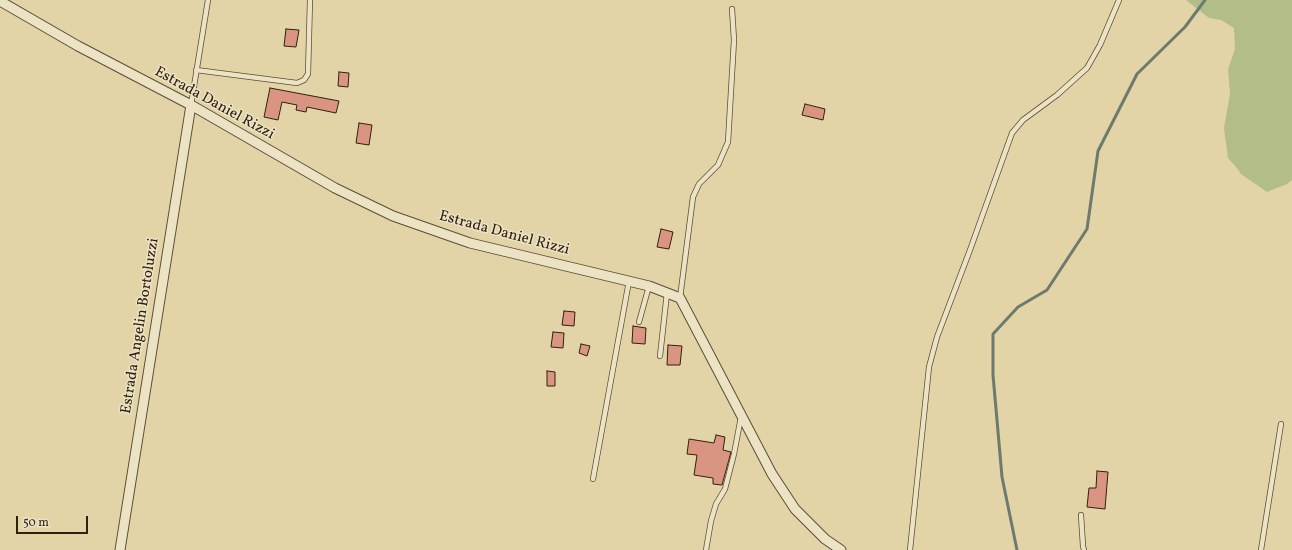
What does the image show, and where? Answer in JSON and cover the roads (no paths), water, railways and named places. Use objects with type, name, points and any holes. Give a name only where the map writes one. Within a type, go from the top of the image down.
[{"type":"street","name":"Estrada Daniel Rizzi","points":[[0,1],[78,46],[191,106],[335,188],[393,216],[470,243],[649,286],[680,298]]},
{"type":"street","name":"Estrada Angelin Bortoluzzi","points":[[120,550],[191,106]]},
{"type":"street","points":[[680,298],[772,474],[795,509],[841,550]]},
{"type":"lane","points":[[191,106],[208,0]]},
{"type":"lane","points":[[196,70],[297,83],[304,80],[308,74],[310,0]]},
{"type":"lane","points":[[910,550],[929,367],[937,337],[1012,133],[1024,120],[1057,95],[1087,68],[1100,45],[1119,0]]},
{"type":"lane","points":[[680,298],[693,197],[699,184],[718,165],[728,142],[734,40],[732,9]]},
{"type":"lane","points":[[593,479],[629,281]]},
{"type":"lane","points":[[639,322],[649,286]]},
{"type":"lane","points":[[660,356],[667,293]]},
{"type":"lane","points":[[706,550],[716,504],[725,489],[742,416]]},
{"type":"lane","points":[[1261,550],[1281,424]]},
{"type":"lane","points":[[1081,515],[1084,550]]},
{"type":"waterway","points":[[1017,550],[1002,477],[993,375],[993,334],[1018,307],[1047,290],[1087,229],[1098,151],[1137,74],[1185,27],[1205,0]]}]
